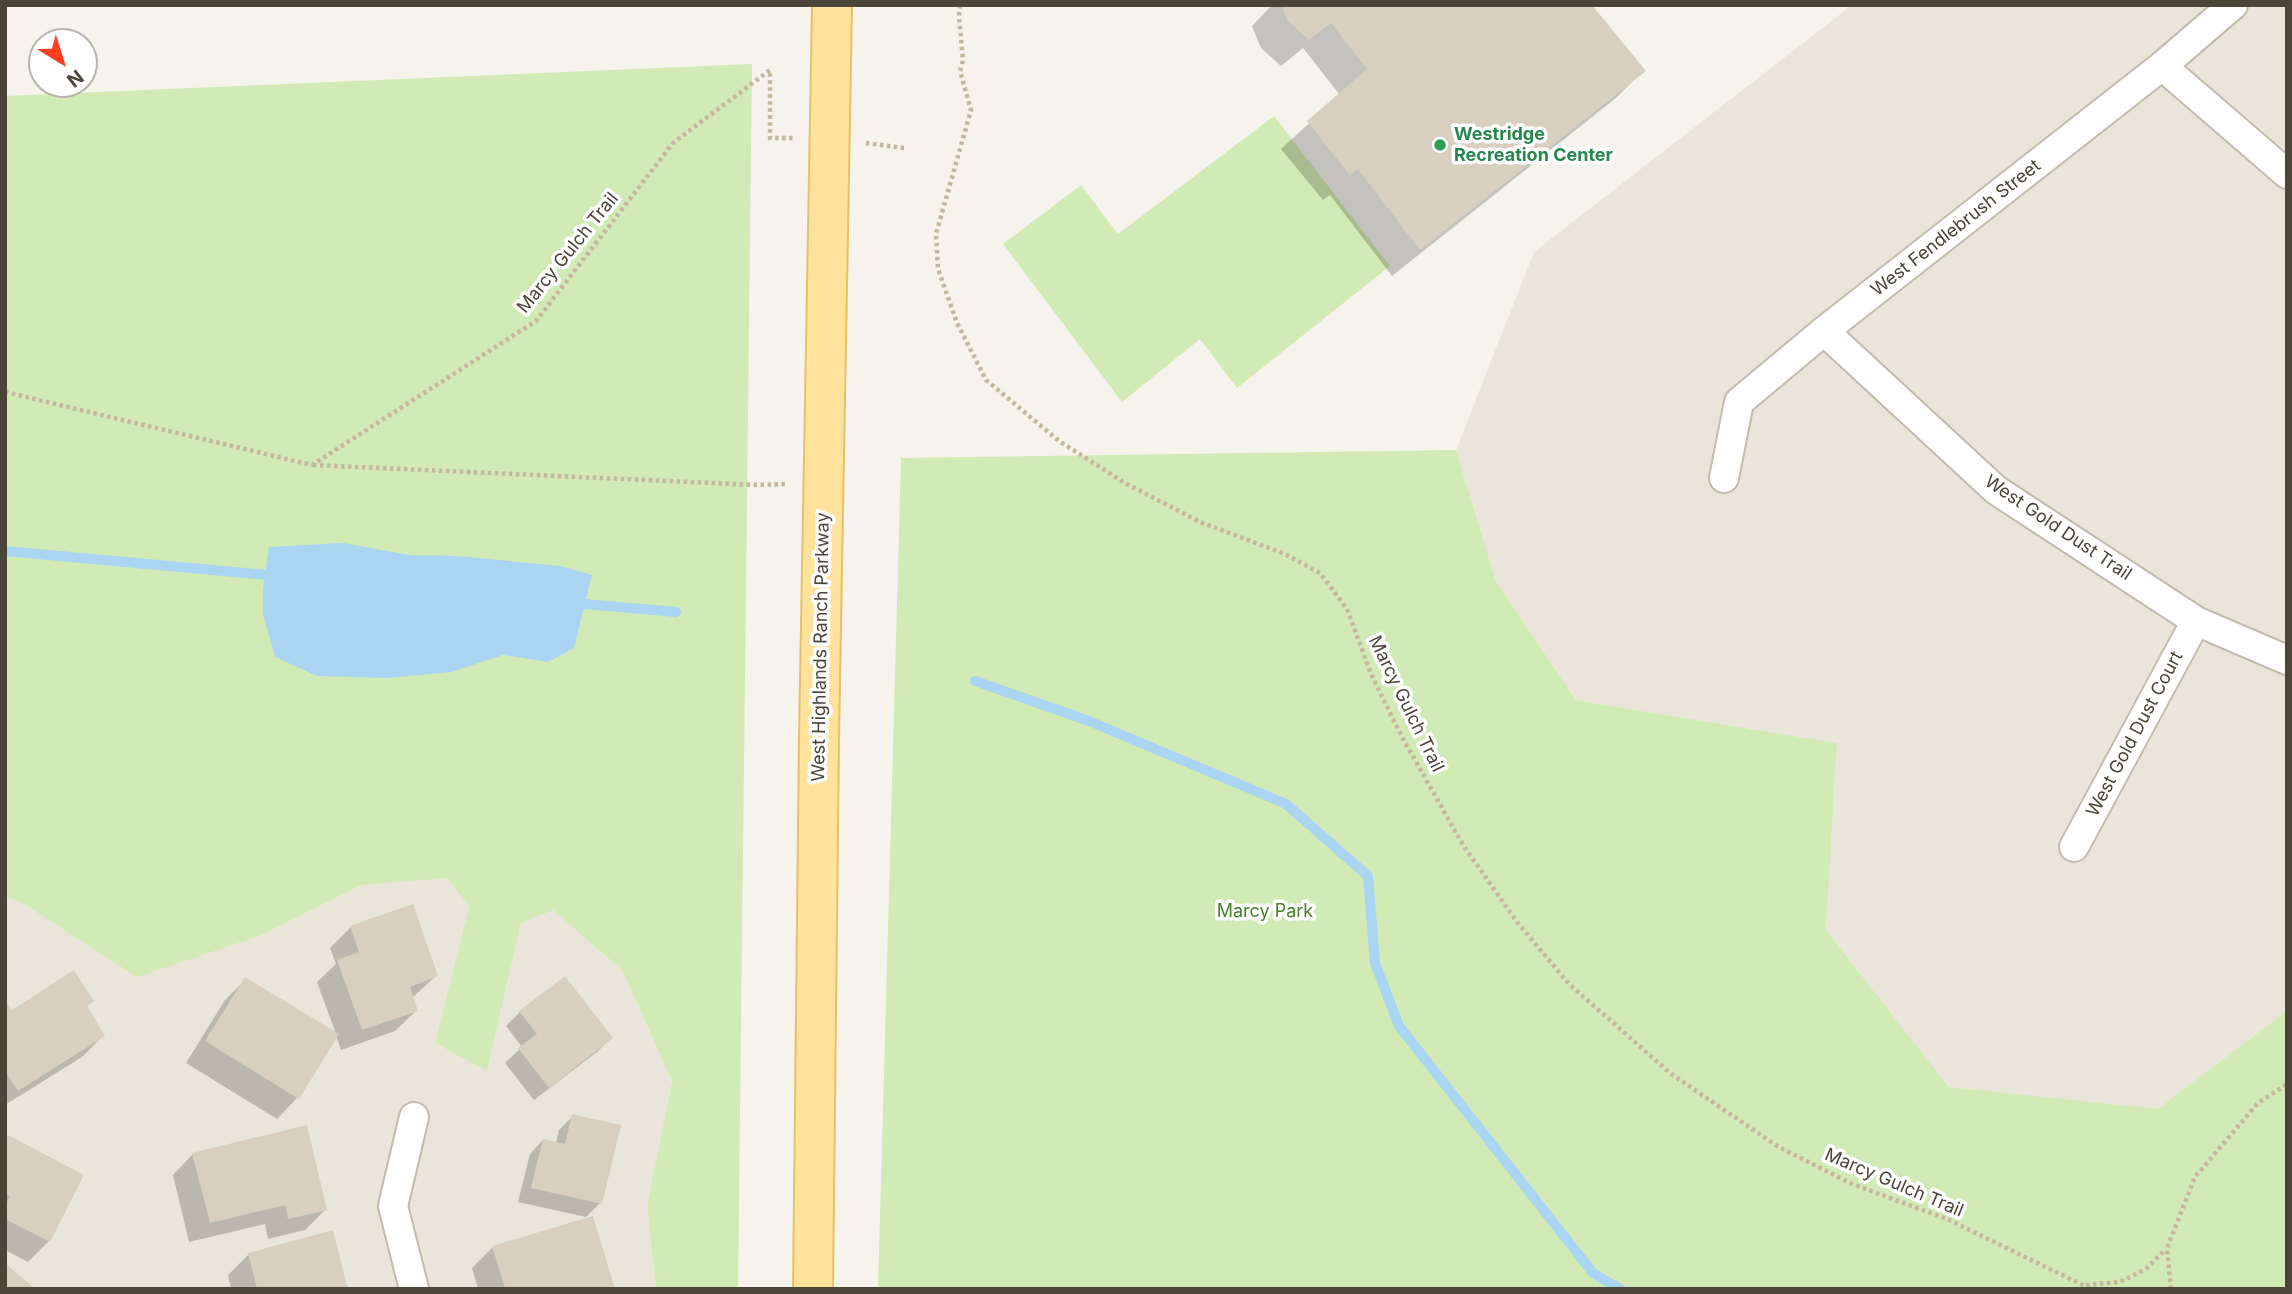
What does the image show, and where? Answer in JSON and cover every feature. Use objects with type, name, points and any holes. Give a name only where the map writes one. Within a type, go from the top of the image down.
[{"type":"main road","name":"West Highlands Ranch Parkway","points":[[813,1289],[832,5]]},
{"type":"street","name":"West Fendlebrush Street","points":[[1724,478],[1739,402],[1824,331],[2162,66],[2234,5]]},
{"type":"street","points":[[2162,66],[2287,174]]},
{"type":"street","name":"West Gold Dust Trail","points":[[1824,331],[1996,490],[2196,621],[2287,660]]},
{"type":"street","name":"West Gold Dust Court","points":[[2074,847],[2196,621]]},
{"type":"street","points":[[414,1117],[393,1206],[414,1289]]},
{"type":"path","name":"Marcy Gulch Trail","points":[[960,5],[963,60],[960,71],[971,110],[936,234],[937,257],[938,269],[957,323],[986,380],[1059,441],[1125,483],[1200,522],[1285,554],[1320,573],[1347,609],[1371,674],[1402,737],[1463,845],[1517,922],[1569,984],[1670,1073],[1777,1146],[1852,1184],[1947,1219],[2089,1287]]},
{"type":"path","name":"Marcy Gulch Trail","points":[[312,466],[536,321],[673,143],[754,79]]},
{"type":"path","points":[[5,392],[312,466],[757,485],[824,482]]},
{"type":"path","points":[[2089,1287],[2120,1282],[2146,1269],[2167,1248],[2195,1177],[2258,1103],[2287,1084]]},
{"type":"path","points":[[2167,1248],[2171,1289]]},
{"type":"shaded area","points":[[1852,5],[2287,5],[2287,1005],[2284,1013],[2158,1110],[1949,1087],[1826,930],[1837,743],[1576,700],[1496,581],[1456,450],[1534,252]]},
{"type":"shaded area","points":[[448,877],[469,907],[436,1043],[487,1071],[521,923],[553,909],[622,970],[672,1081],[647,1205],[656,1289],[5,1289],[5,897],[21,902],[262,935],[362,885]]},
{"type":"green space","points":[[752,64],[738,1289],[656,1289],[647,1205],[672,1081],[622,970],[553,910],[521,923],[487,1071],[435,1043],[469,907],[448,878],[362,885],[262,935],[137,977],[21,902],[5,897],[5,96],[98,98],[98,92]]},
{"type":"green space","points":[[1274,116],[1390,266],[1237,388],[1200,339],[1122,402],[1003,244],[1081,185],[1118,234]]},
{"type":"green space","name":"Marcy Park","points":[[1456,450],[1496,581],[1576,700],[1837,743],[1826,930],[1949,1087],[2158,1109],[2284,1013],[2287,1005],[2287,1289],[878,1289],[901,458]]},
{"type":"water","points":[[343,543],[409,555],[457,556],[560,566],[592,575],[574,648],[548,662],[503,655],[451,672],[387,678],[317,676],[275,657],[263,614],[263,589],[269,547]]},
{"type":"building","name":"Westridge Recreation Center","points":[[1281,5],[1592,5],[1646,71],[1420,250],[1358,169],[1350,175],[1307,121],[1367,69],[1331,23],[1309,40],[1288,21]]},
{"type":"building","points":[[413,904],[438,976],[410,987],[418,1011],[362,1030],[337,960],[359,952],[350,926]]},
{"type":"building","points":[[74,970],[94,1001],[87,1006],[105,1036],[18,1091],[5,1071],[5,999],[12,1010]]},
{"type":"building","points":[[565,976],[613,1038],[549,1088],[518,1048],[537,1034],[519,1011]]},
{"type":"building","points":[[245,977],[339,1034],[299,1099],[205,1041]]},
{"type":"building","points":[[572,1114],[621,1125],[602,1204],[531,1188],[543,1139],[565,1144]]},
{"type":"building","points":[[307,1125],[327,1210],[288,1219],[285,1205],[210,1223],[192,1153]]},
{"type":"building","points":[[8,1135],[84,1175],[50,1242],[5,1219],[5,1206],[10,1196],[5,1193],[5,1140]]},
{"type":"building","points":[[593,1216],[615,1289],[505,1289],[492,1246]]},
{"type":"building","points":[[333,1230],[348,1289],[257,1289],[248,1253]]},
{"type":"building","points":[[5,1263],[35,1289],[5,1289]]},
{"type":"waterway","points":[[5,551],[278,576]]},
{"type":"waterway","points":[[573,603],[676,612]]},
{"type":"waterway","points":[[975,681],[1089,721],[1286,804],[1368,876],[1375,963],[1399,1026],[1593,1273],[1620,1289]]},
{"type":"place","name":"Westridge Recreation Center","points":[[1440,145]]}]
